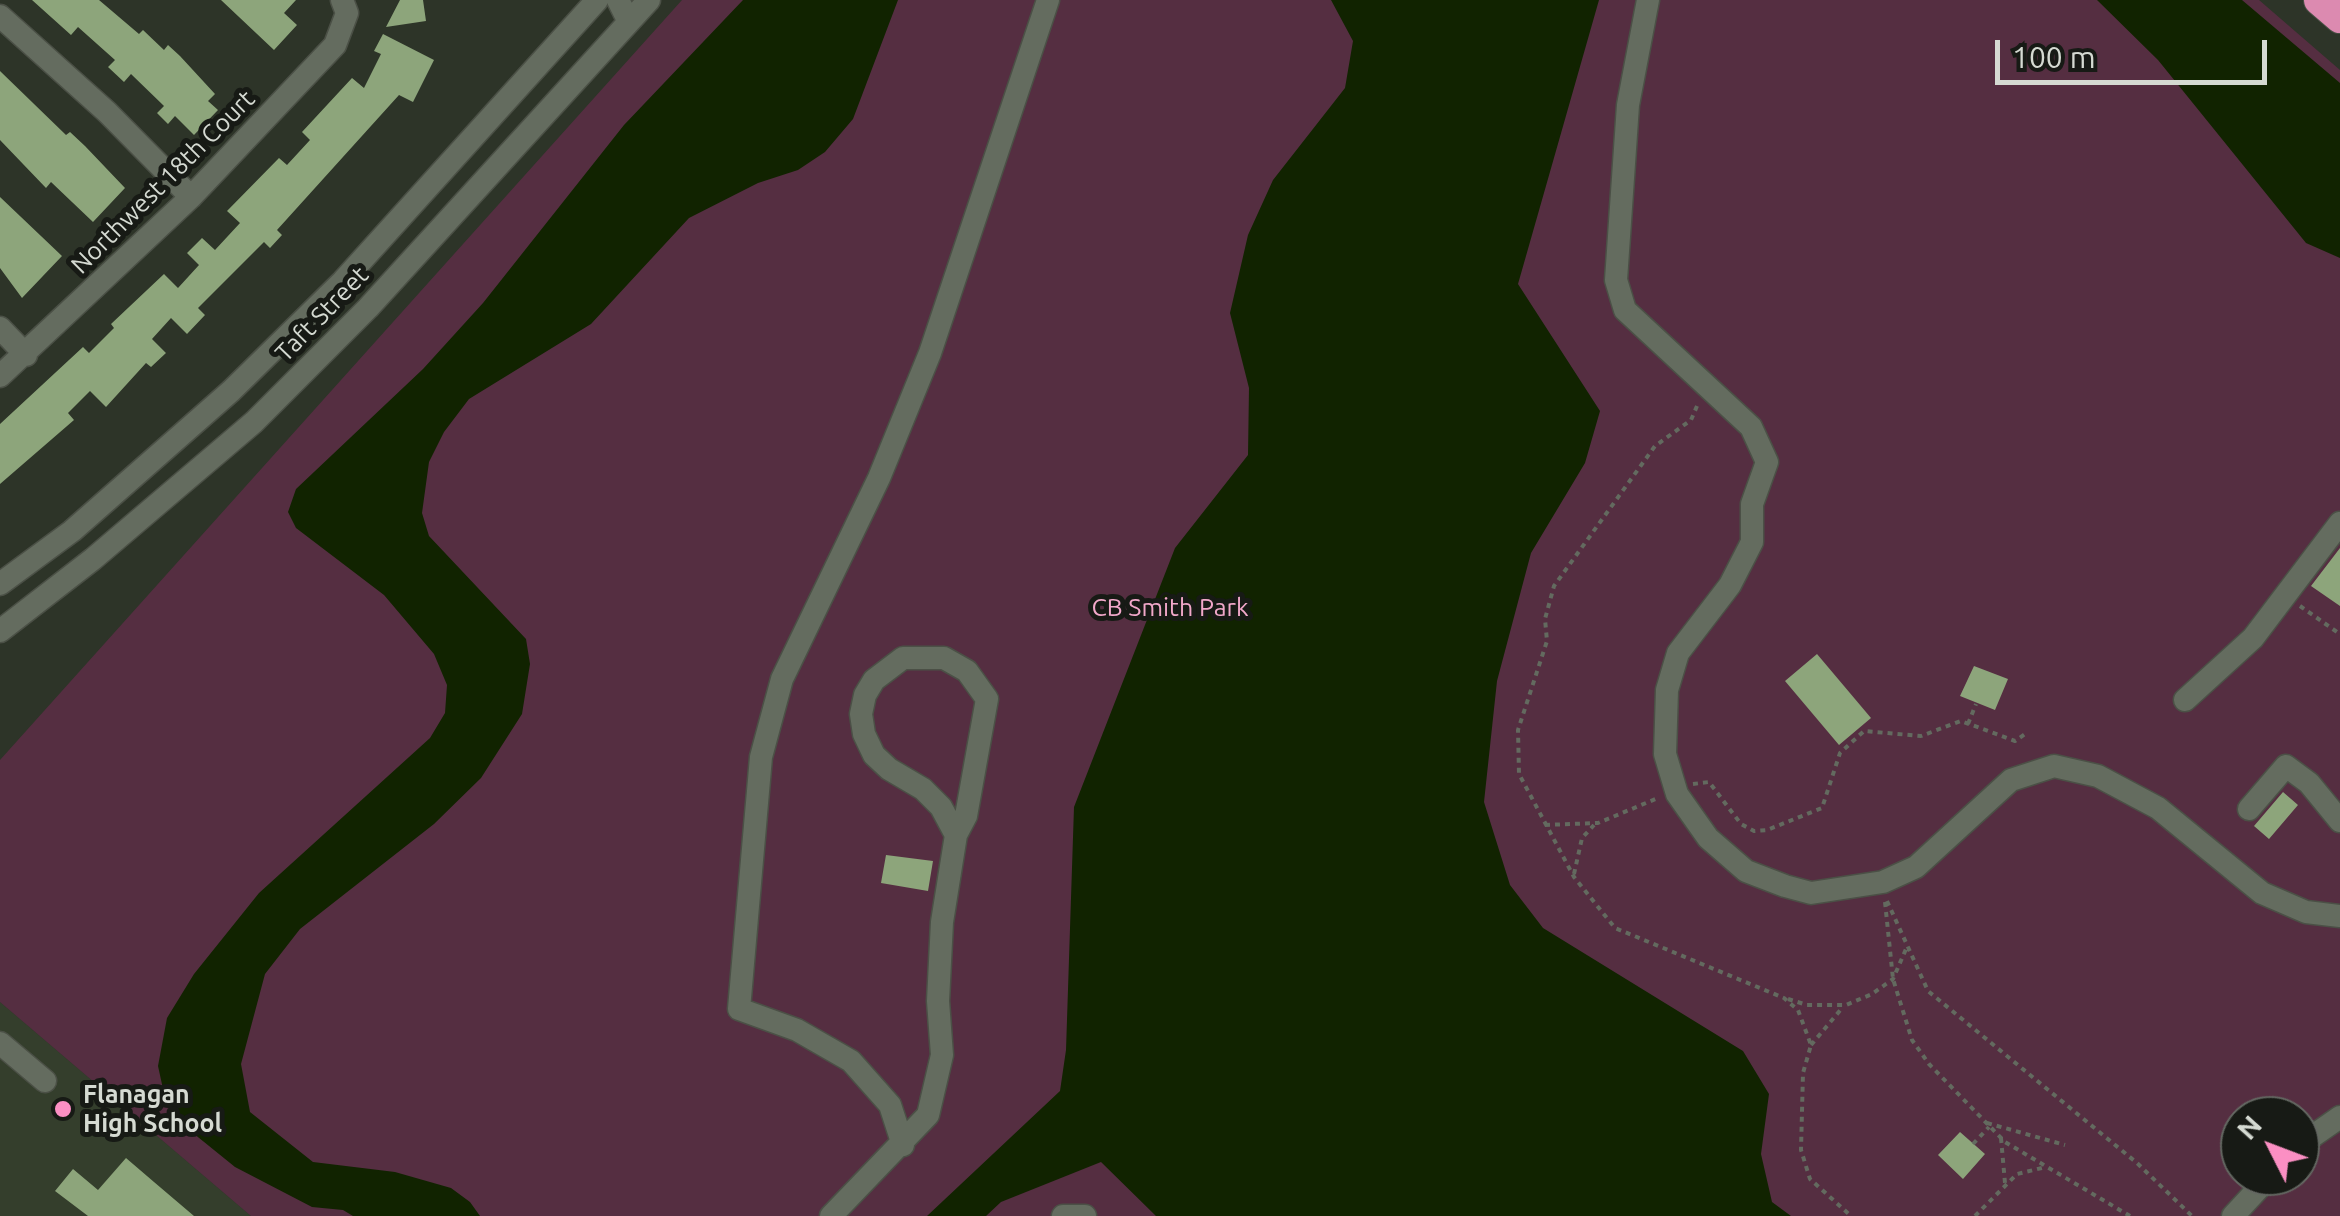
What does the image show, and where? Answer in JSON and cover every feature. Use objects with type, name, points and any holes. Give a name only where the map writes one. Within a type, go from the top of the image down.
[{"type":"highway","points":[[2319,0],[2340,18]]},
{"type":"street","points":[[618,0],[629,22]]},
{"type":"street","name":"Taft Street","points":[[0,632],[254,422],[368,308],[649,0]]},
{"type":"street","points":[[902,1145],[890,1105],[851,1061],[797,1030],[740,1009],[761,756],[782,680],[879,478],[930,352],[1048,0]]},
{"type":"street","points":[[1648,0],[1628,105],[1616,280],[1625,310],[1751,427],[1767,462],[1752,504],[1752,542],[1730,585],[1678,653],[1666,690],[1666,738],[1677,794],[1708,838],[1746,871],[1811,893],[1883,882],[1916,867],[2011,780],[2054,766],[2098,776],[2158,808],[2262,892],[2306,912],[2340,916]]},
{"type":"street","points":[[589,3],[629,22]]},
{"type":"street","name":"Taft Street","points":[[0,584],[72,531],[231,391],[343,281],[589,3]]},
{"type":"street","name":"Northwest 18th Court","points":[[0,376],[192,197],[336,45],[344,7]]},
{"type":"street","points":[[0,16],[107,112],[192,197]]},
{"type":"street","points":[[0,328],[26,354]]},
{"type":"street","points":[[2184,700],[2253,638],[2340,523]]},
{"type":"street","points":[[831,1216],[928,1115],[935,1099],[942,1055],[938,1000],[942,922],[956,835],[966,816],[986,699],[967,671],[944,658],[903,658],[874,680],[866,694],[861,714],[864,734],[874,755],[889,770],[923,789],[940,807],[956,835]]},
{"type":"street","points":[[2248,810],[2286,766],[2310,784],[2340,821]]},
{"type":"street","points":[[0,1042],[45,1081]]},
{"type":"street","points":[[2233,1216],[2252,1196]]},
{"type":"path","points":[[1706,386],[1691,420],[1656,446],[1554,586],[1545,619],[1547,641],[1518,730],[1519,774],[1574,877],[1615,928],[1784,998],[1807,1005],[1846,1005]]},
{"type":"path","points":[[2286,597],[2338,632],[2340,629]]},
{"type":"path","points":[[1968,724],[1976,704]]},
{"type":"path","points":[[1688,785],[1709,782],[1741,824],[1754,832],[1768,830],[1822,808],[1840,753],[1864,731],[1878,729],[1908,737],[1960,721],[2014,740],[2028,732]]},
{"type":"path","points":[[1544,825],[1598,822],[1666,794]]},
{"type":"path","points":[[1574,877],[1574,861],[1582,838],[1598,822]]},
{"type":"path","points":[[2130,1216],[2001,1138],[1982,1122],[1912,1040],[1893,979],[1884,897],[1928,991],[2137,1163],[2192,1216]]},
{"type":"path","points":[[1850,1216],[1810,1179],[1801,1150],[1802,1073],[1811,1044],[1846,1005],[1893,979],[1906,949]]},
{"type":"path","points":[[1784,998],[1808,1027],[1811,1044]]},
{"type":"path","points":[[1982,1122],[2065,1145]]},
{"type":"path","points":[[1974,1144],[1989,1128]]},
{"type":"path","points":[[2001,1138],[2005,1183]]},
{"type":"path","points":[[1975,1216],[2005,1183],[2031,1167],[2046,1167]]},
{"type":"shaded area","points":[[743,0],[898,0],[853,119],[825,152],[798,170],[758,183],[689,218],[591,324],[469,399],[444,432],[429,462],[422,513],[429,536],[526,639],[530,664],[522,714],[481,778],[434,824],[300,929],[265,974],[241,1064],[250,1112],[313,1162],[395,1172],[451,1188],[470,1202],[480,1216],[353,1216],[343,1210],[312,1207],[235,1167],[188,1129],[165,1098],[158,1066],[167,1018],[194,974],[259,893],[430,738],[445,713],[447,685],[434,654],[384,595],[296,528],[288,512],[296,489],[423,369],[483,303],[624,125]]},
{"type":"shaded area","points":[[1331,0],[1599,0],[1518,284],[1600,411],[1585,463],[1531,553],[1497,681],[1484,802],[1510,885],[1543,928],[1743,1051],[1769,1094],[1761,1154],[1772,1202],[1791,1216],[1156,1216],[1101,1162],[1001,1202],[986,1216],[927,1216],[1060,1091],[1066,1050],[1074,807],[1175,548],[1248,455],[1249,388],[1230,313],[1248,235],[1273,180],[1345,88],[1353,41]]},
{"type":"shaded area","points":[[2097,0],[2242,0],[2340,83],[2340,258],[2306,243],[2158,60]]},
{"type":"shaded area","name":"Flanagan High School","points":[[0,1002],[251,1216],[0,1216]]},
{"type":"green space","name":"CB Smith Park","points":[[682,0],[2259,0],[2340,70],[2340,1216],[251,1216],[0,1002],[0,760]]},
{"type":"building","points":[[32,0],[99,0],[139,34],[143,30],[164,50],[168,45],[180,56],[215,94],[208,101],[218,110],[194,135],[175,116],[168,124],[157,113],[164,106],[131,74],[124,82],[108,67],[115,60],[78,27],[71,35]]},
{"type":"building","points":[[221,0],[296,0],[284,13],[297,25],[274,50]]},
{"type":"building","points":[[400,0],[423,0],[426,21],[386,27]]},
{"type":"building","points":[[383,34],[434,60],[413,102],[399,95],[277,230],[282,235],[270,248],[264,242],[198,308],[205,315],[187,334],[171,318],[152,339],[166,353],[151,367],[146,363],[106,407],[90,391],[68,413],[74,420],[0,484],[0,424],[83,347],[89,353],[114,328],[111,324],[164,274],[178,288],[199,265],[187,253],[202,238],[215,250],[240,223],[227,211],[279,158],[287,165],[310,140],[302,132],[352,78],[364,88],[381,54],[374,51]]},
{"type":"building","points":[[0,71],[66,135],[70,132],[85,146],[125,188],[93,222],[51,182],[46,188],[0,140]]},
{"type":"building","points":[[0,197],[62,256],[22,298],[0,268]]},
{"type":"building","points":[[2340,548],[2340,606],[2311,586]]},
{"type":"building","points":[[1817,654],[1871,718],[1839,745],[1785,681]]},
{"type":"building","points":[[1974,666],[2008,679],[1995,710],[1960,696]]},
{"type":"building","points":[[2283,792],[2298,805],[2269,839],[2254,826]]},
{"type":"building","points":[[886,855],[933,861],[928,891],[881,883]]},
{"type":"building","points":[[1960,1132],[1985,1154],[1963,1179],[1938,1155]]},
{"type":"building","points":[[126,1158],[194,1216],[88,1216],[55,1191],[73,1169],[98,1190]]},
{"type":"place","name":"Flanagan High School","points":[[63,1109]]}]
